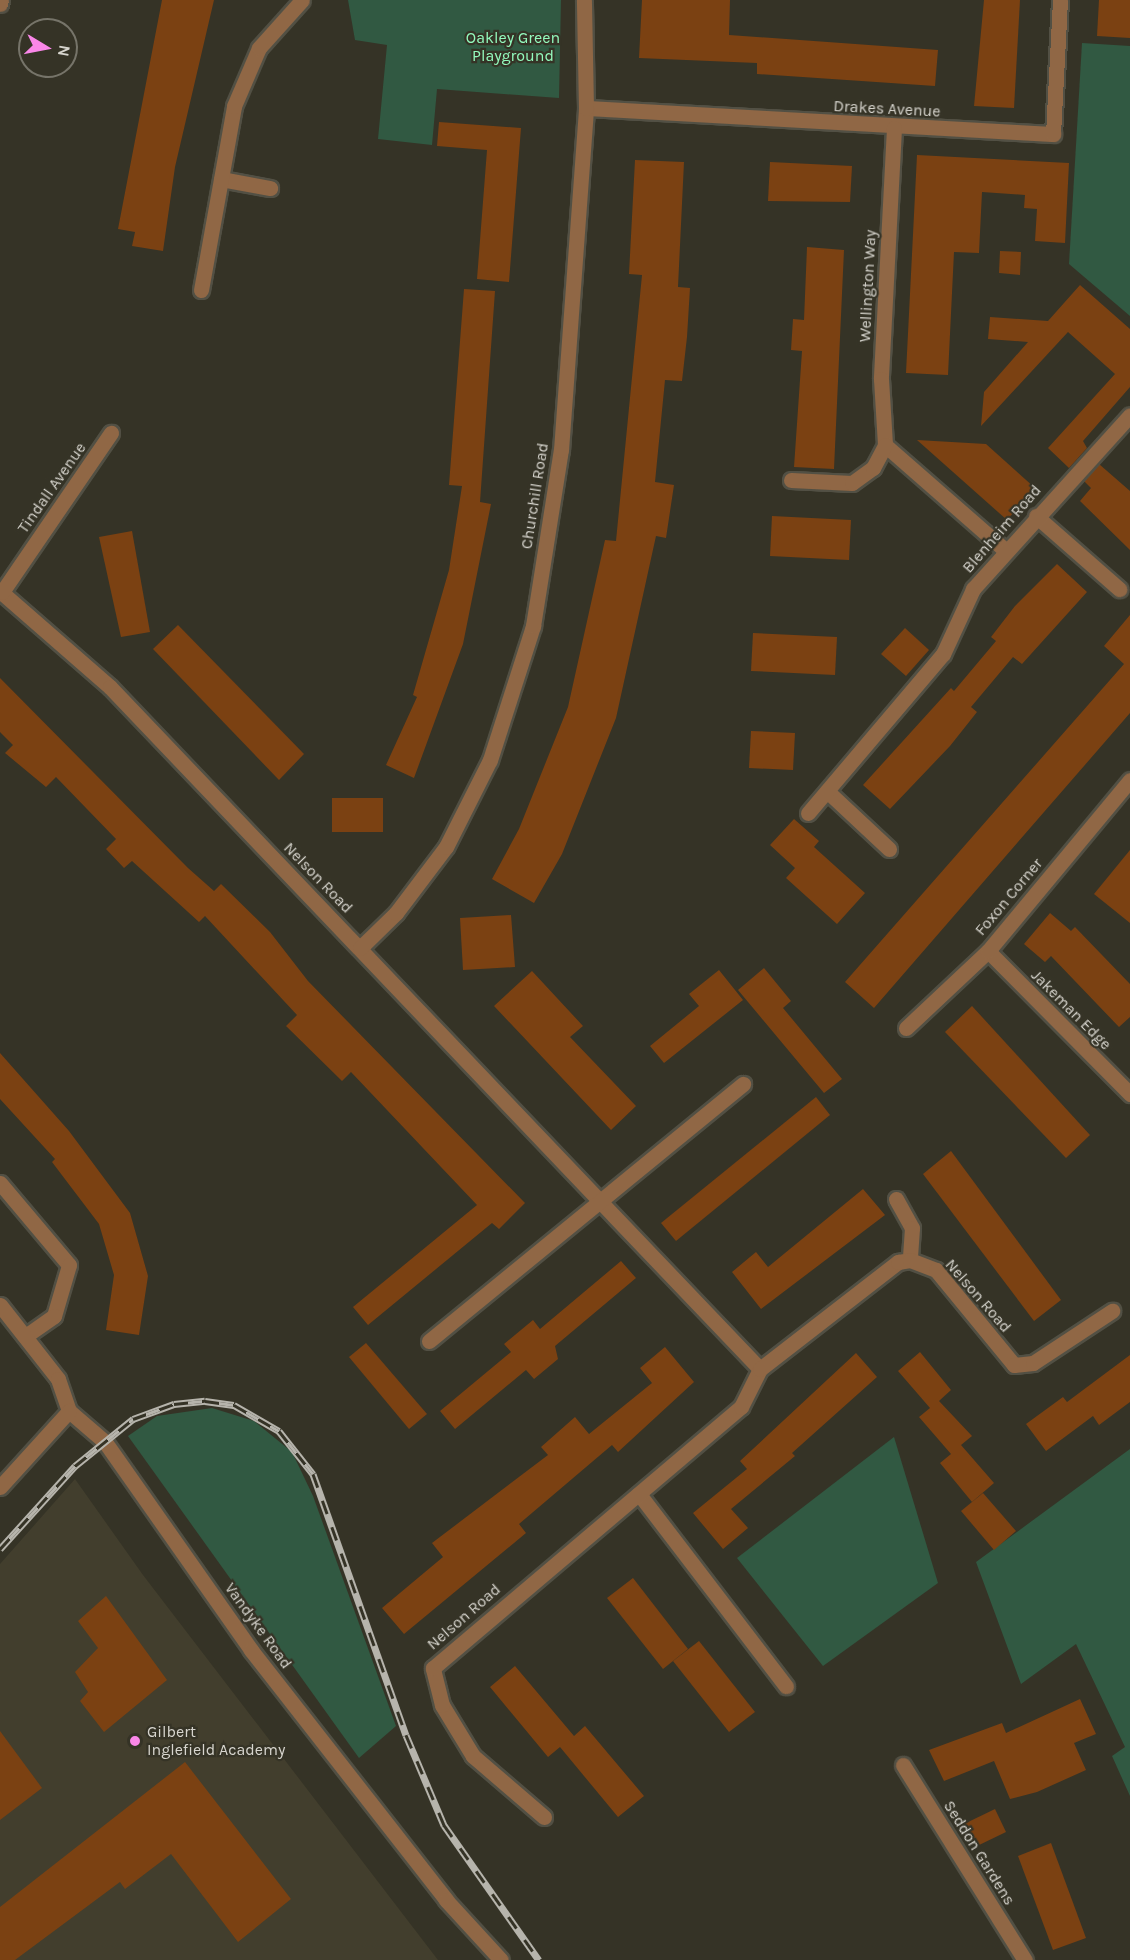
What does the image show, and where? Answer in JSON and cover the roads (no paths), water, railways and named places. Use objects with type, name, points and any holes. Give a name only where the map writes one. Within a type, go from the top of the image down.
[{"type":"street","points":[[201,290],[221,179],[242,83],[259,48],[302,0]]},
{"type":"street","name":"Churchill Road","points":[[360,948],[396,913],[446,847],[489,760],[533,626],[561,450],[586,108],[584,0]]},
{"type":"street","name":"Drakes Avenue","points":[[586,108],[894,128],[1053,134],[1060,0]]},
{"type":"street","name":"Wellington Way","points":[[885,445],[881,379],[894,128]]},
{"type":"street","points":[[221,179],[270,188]]},
{"type":"street","name":"Blenheim Road","points":[[808,813],[943,654],[973,589],[1036,516],[1130,415]]},
{"type":"street","name":"Tindall Avenue","points":[[1,592],[111,433]]},
{"type":"street","points":[[791,480],[852,483],[873,468],[885,445],[1006,551]]},
{"type":"street","points":[[1036,516],[1119,589]]},
{"type":"street","name":"Nelson Road","points":[[1,592],[110,687],[760,1369]]},
{"type":"street","name":"Foxon Corner","points":[[906,1028],[988,951],[1130,780]]},
{"type":"street","points":[[827,791],[889,849]]},
{"type":"street","name":"Jakeman Edge","points":[[988,951],[1130,1094]]},
{"type":"street","points":[[429,1341],[743,1084]]},
{"type":"street","points":[[0,1183],[69,1265],[54,1316],[25,1336]]},
{"type":"street","points":[[896,1199],[912,1228],[910,1260]]},
{"type":"street","name":"Nelson Road","points":[[544,1817],[473,1756],[442,1704],[433,1668],[741,1407],[760,1369],[898,1262],[910,1260],[936,1270],[1014,1365],[1034,1363],[1112,1311]]},
{"type":"street","name":"Vandyke Road","points":[[0,1305],[58,1379],[69,1411],[105,1443],[251,1650],[446,1900],[501,1960]]},
{"type":"street","points":[[0,1487],[69,1411]]},
{"type":"street","points":[[639,1494],[786,1686]]},
{"type":"street","name":"Seddon Gardens","points":[[903,1765],[1025,1960]]},
{"type":"railway","points":[[0,1549],[75,1466],[133,1419],[174,1404],[205,1401],[234,1405],[279,1431],[313,1474],[406,1735],[444,1825],[539,1960]]},
{"type":"place","name":"Gilbert Inglefield Academy","points":[[135,1741]]},
{"type":"park label","name":"Oakley Green Playground","points":[[513,47]]}]
